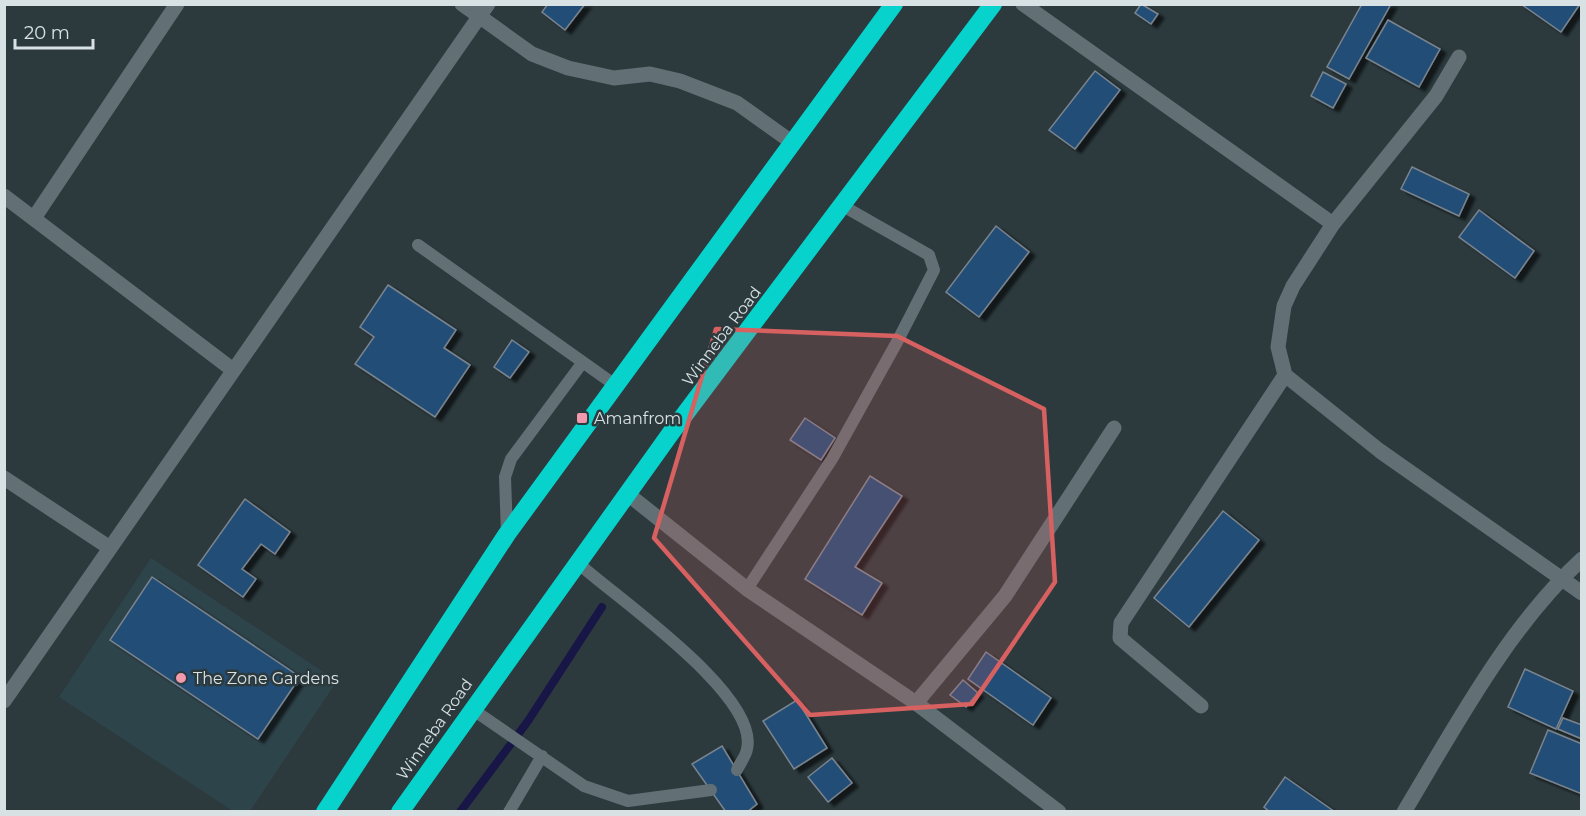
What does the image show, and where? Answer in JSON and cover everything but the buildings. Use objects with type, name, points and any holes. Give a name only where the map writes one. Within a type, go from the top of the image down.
[{"type":"highway","points":[[325,812],[507,534],[894,4]]},
{"type":"highway","name":"Winneba Road","points":[[400,812],[472,709],[629,495],[673,430],[993,4]]},
{"type":"street","points":[[34,218],[177,4]]},
{"type":"street","points":[[462,4],[484,11],[532,54],[568,68],[614,78],[650,74],[680,81],[737,103],[793,143]]},
{"type":"street","points":[[1023,4],[1333,224]]},
{"type":"street","points":[[4,701],[484,11]]},
{"type":"street","points":[[1458,57],[1436,96],[1333,224],[1284,306],[1278,347],[1285,375],[1380,451],[1581,593]]},
{"type":"street","points":[[4,196],[233,370]]},
{"type":"street","points":[[1201,706],[1120,638],[1121,623],[1285,375]]},
{"type":"street","points":[[916,703],[1005,596],[1114,428]]},
{"type":"street","points":[[4,478],[110,548]]},
{"type":"street","points":[[629,495],[747,588],[916,703],[1059,812]]},
{"type":"street","points":[[1404,812],[1509,644],[1581,559]]},
{"type":"lane","points":[[747,588],[832,459],[934,270],[929,255],[843,206]]},
{"type":"lane","points":[[418,245],[615,385]]},
{"type":"lane","points":[[507,534],[505,477],[511,459],[583,362]]},
{"type":"lane","points":[[578,563],[668,636],[720,685],[743,724],[748,748],[737,770]]},
{"type":"lane","points":[[472,709],[584,786],[628,801],[711,790]]},
{"type":"lane","points":[[509,812],[542,756]]},
{"type":"highlighted area","points":[[716,329],[897,336],[1044,409],[1055,582],[972,704],[810,715],[654,538]]},
{"type":"shaded area","points":[[151,558],[337,681],[250,811],[233,811],[59,697]]},
{"type":"waterway","points":[[460,812],[528,721],[602,607]]},
{"type":"place","name":"Amanfrom","points":[[582,418]]},
{"type":"place","name":"The Zone Gardens","points":[[181,678]]}]
